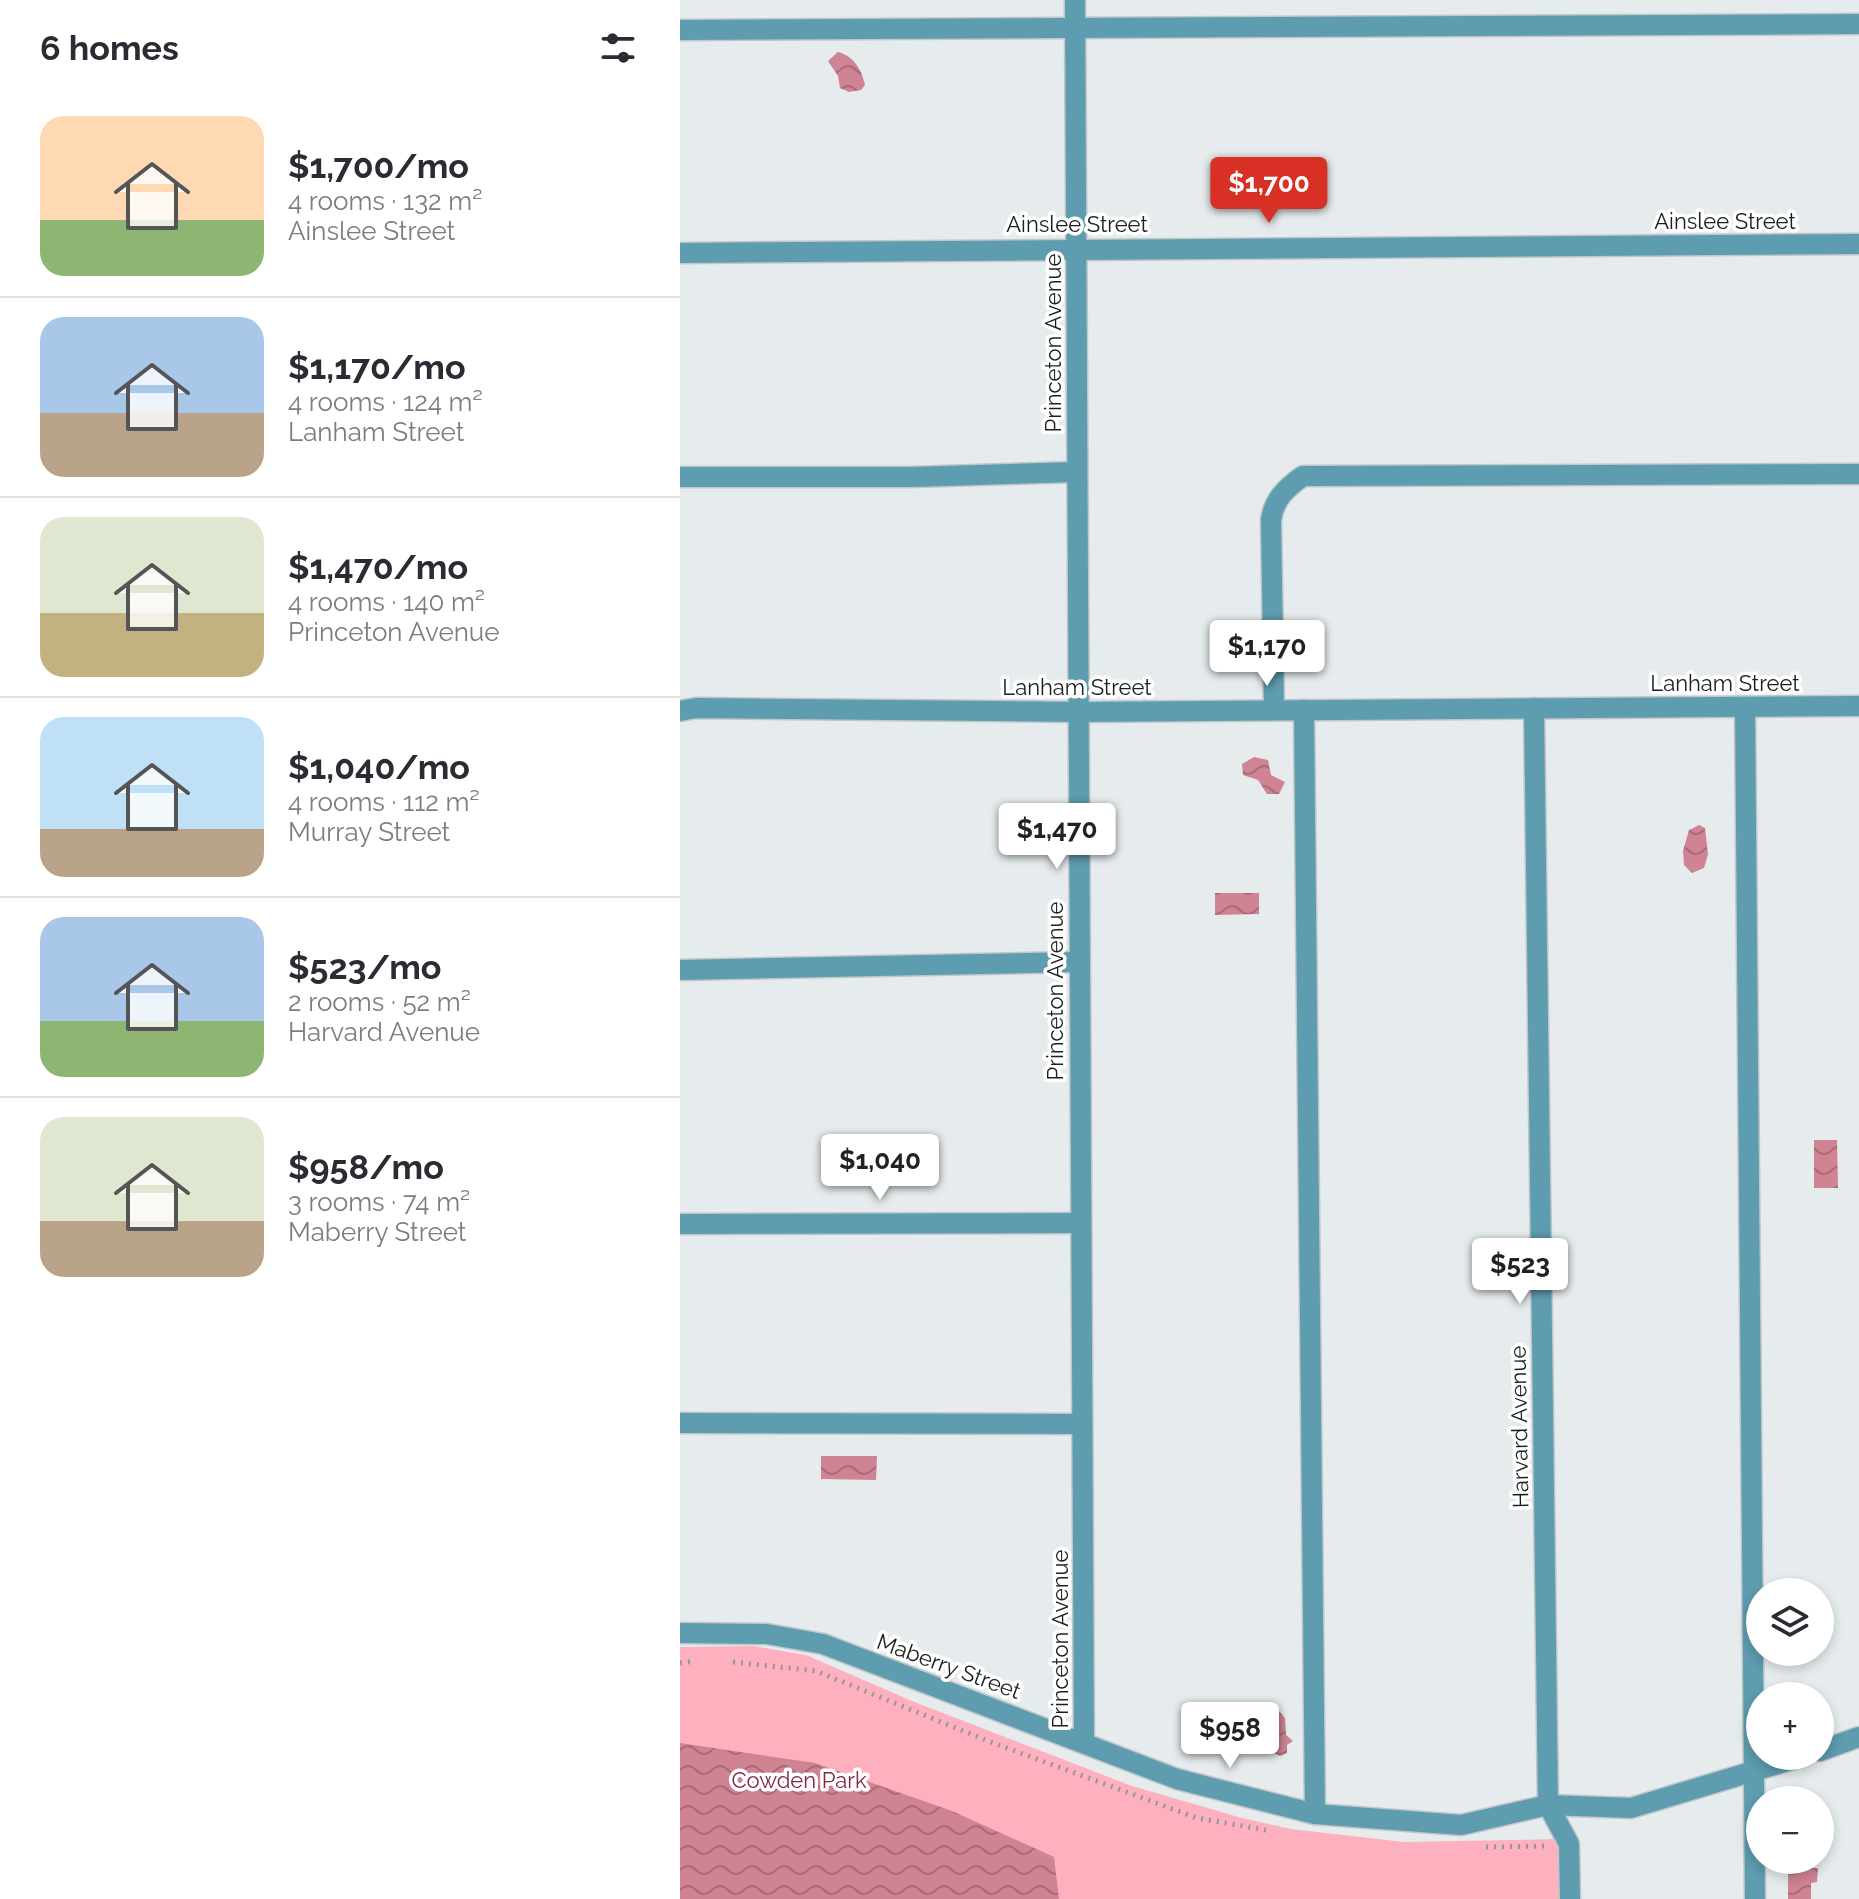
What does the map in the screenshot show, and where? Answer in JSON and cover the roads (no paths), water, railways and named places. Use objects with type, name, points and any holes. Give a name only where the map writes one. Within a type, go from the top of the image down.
[{"type":"street","name":"Princeton Avenue","points":[[1075,0],[1084,1741]]},
{"type":"street","points":[[680,30],[1075,31],[1859,24]]},
{"type":"street","name":"Ainslee Street","points":[[680,253],[1859,244]]},
{"type":"street","points":[[680,477],[911,477],[1077,472]]},
{"type":"street","points":[[1274,710],[1271,520],[1273,507],[1286,488],[1303,476],[1859,474]]},
{"type":"street","name":"Lanham Street","points":[[680,711],[712,708],[1078,712],[1859,706]]},
{"type":"street","points":[[1745,707],[1755,1899]]},
{"type":"street","name":"Harvard Avenue","points":[[1534,708],[1548,1805],[1569,1844],[1570,1899]]},
{"type":"street","points":[[1304,710],[1315,1814]]},
{"type":"street","points":[[680,970],[1079,962]]},
{"type":"street","points":[[680,1224],[1081,1223]]},
{"type":"street","points":[[680,1423],[1082,1424]]},
{"type":"street","name":"Maberry Street","points":[[680,1633],[767,1634],[823,1644],[1177,1779],[1315,1814],[1461,1825],[1548,1805],[1631,1808],[1761,1770]]},
{"type":"street","points":[[1834,1746],[1859,1737]]},
{"type":"water","points":[[838,52],[853,60],[859,69],[865,85],[861,90],[849,92],[840,88],[838,76],[828,61]]},
{"type":"water","points":[[1254,757],[1268,760],[1271,775],[1285,782],[1279,794],[1267,794],[1258,780],[1243,775],[1242,764]]},
{"type":"water","points":[[1699,825],[1705,828],[1708,854],[1704,868],[1692,873],[1684,865],[1683,851],[1689,830]]},
{"type":"water","points":[[1215,893],[1259,893],[1259,914],[1215,915]]},
{"type":"water","points":[[1814,1140],[1837,1140],[1838,1188],[1814,1188]]},
{"type":"water","points":[[821,1456],[877,1456],[876,1480],[821,1479]]},
{"type":"water","points":[[1276,1708],[1285,1718],[1286,1735],[1293,1741],[1287,1745],[1287,1753],[1280,1756],[1272,1752],[1259,1723],[1268,1709]]},
{"type":"water","points":[[680,1743],[815,1763],[952,1811],[1054,1857],[1059,1899],[680,1899]]},
{"type":"water","points":[[1788,1874],[1818,1874],[1817,1882],[1811,1883],[1811,1899],[1788,1899]]},
{"type":"park label","name":"Cowden Park","points":[[799,1780]]}]
